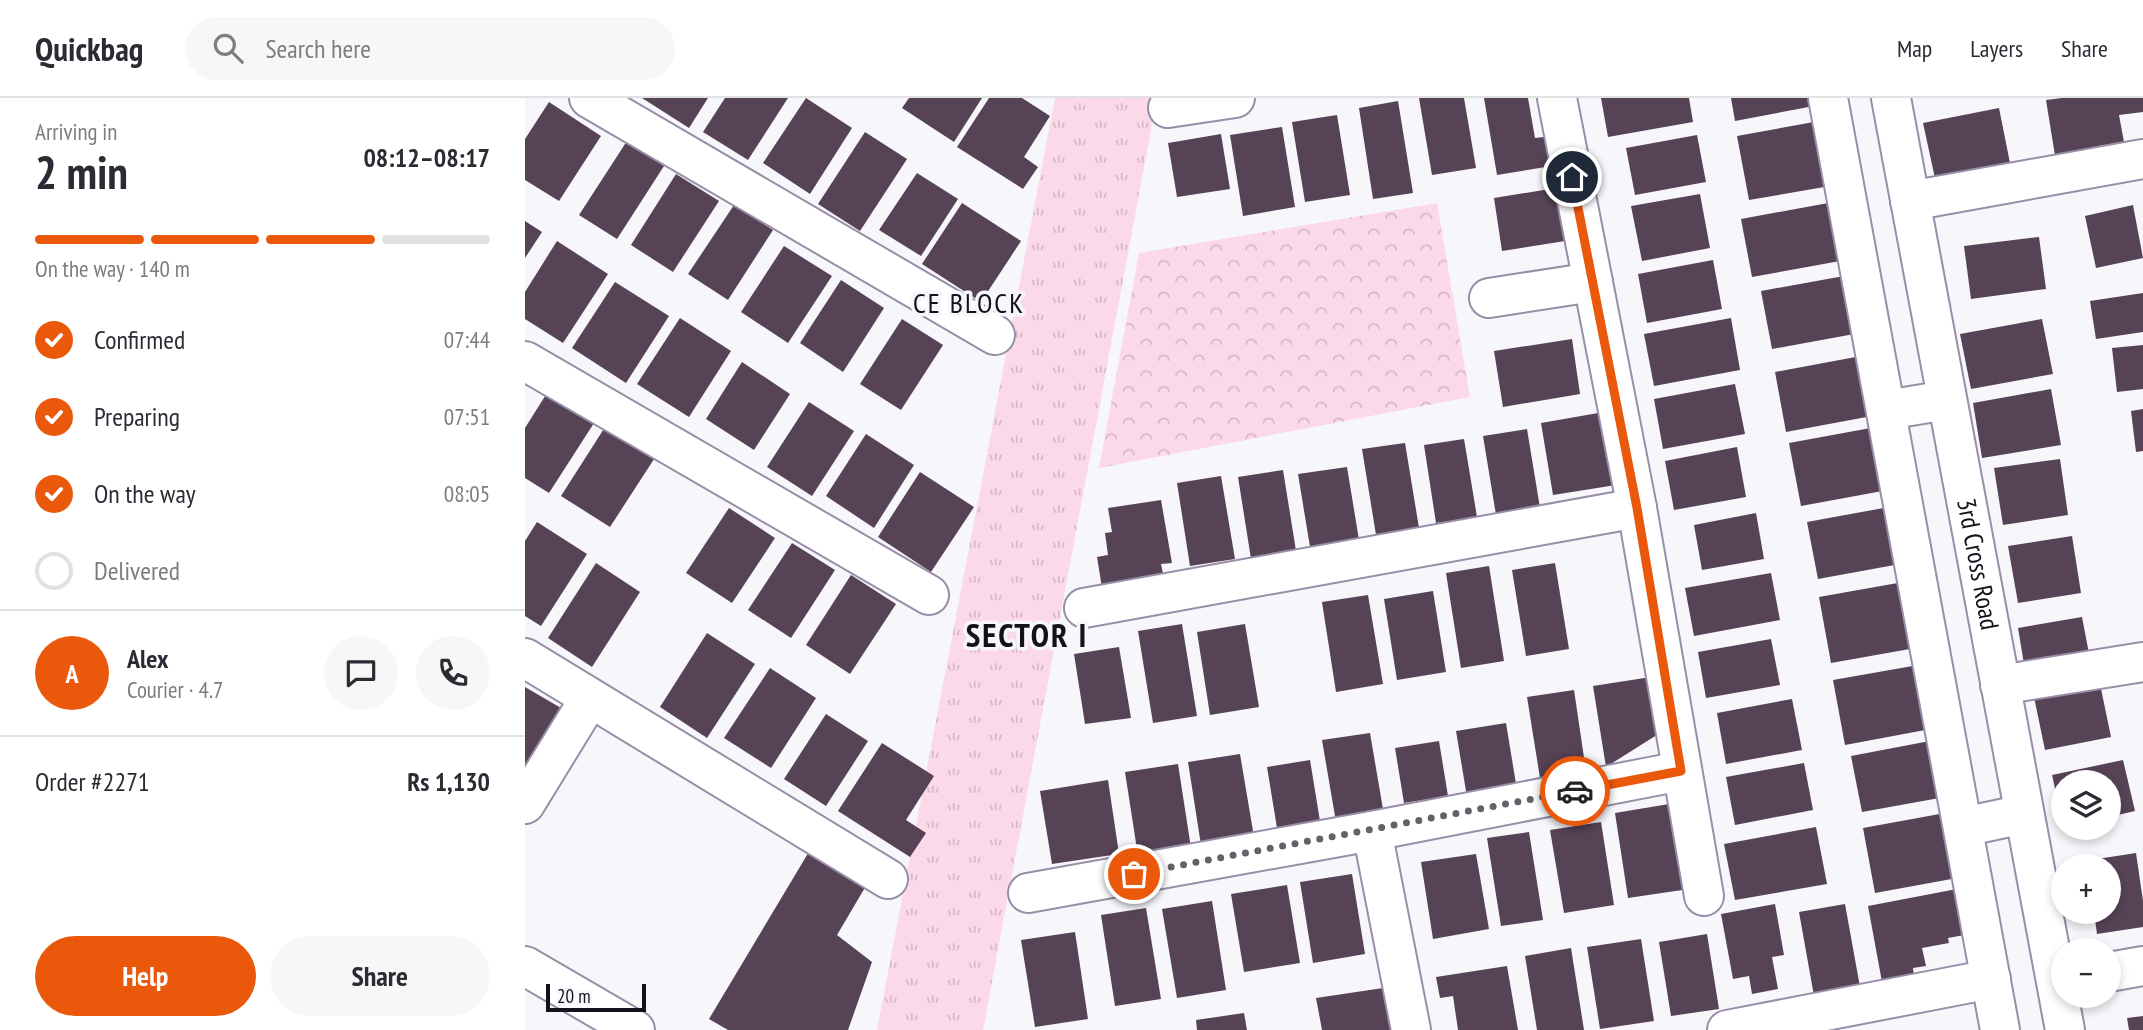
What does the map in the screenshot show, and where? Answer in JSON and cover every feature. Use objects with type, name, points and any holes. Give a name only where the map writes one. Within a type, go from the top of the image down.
[{"type":"street","points":[[589,98],[995,335]]},
{"type":"street","points":[[1168,108],[1235,98]]},
{"type":"street","points":[[1557,98],[1637,508],[1704,896]]},
{"type":"street","points":[[1828,98],[2000,1030]]},
{"type":"street","name":"3rd Cross Road","points":[[1891,98],[2024,814],[2051,941]]},
{"type":"street","points":[[1910,201],[2143,159]]},
{"type":"street","points":[[1489,298],[1593,282]]},
{"type":"street","points":[[525,361],[929,595]]},
{"type":"street","points":[[1886,411],[1947,400]]},
{"type":"street","points":[[1084,608],[1637,508]]},
{"type":"street","points":[[525,658],[888,879]]},
{"type":"street","points":[[2000,685],[2143,662]]},
{"type":"street","points":[[525,804],[590,698]]},
{"type":"street","points":[[1028,893],[1372,831],[1681,771]]},
{"type":"street","points":[[1963,827],[2024,814]]},
{"type":"street","points":[[1372,831],[1411,1030]]},
{"type":"street","points":[[2121,970],[2143,966]]},
{"type":"street","points":[[525,967],[635,1030]]},
{"type":"street","points":[[1736,1029],[1991,979]]},
{"type":"street","name":"3rd Cross Road","points":[[2063,1008],[2065,1030]]},
{"type":"green space","points":[[1055,98],[1157,98],[983,1030],[877,1030]]},
{"type":"green space","points":[[1437,203],[1470,397],[1099,468],[1139,253]]},
{"type":"building","points":[[642,98],[708,98],[689,128]]},
{"type":"building","points":[[725,98],[788,98],[748,160],[703,132]]},
{"type":"building","points":[[806,98],[852,128],[810,194],[763,163]]},
{"type":"building","points":[[909,98],[982,98],[954,142],[902,108]]},
{"type":"building","points":[[989,98],[1022,98],[1050,116],[1024,157],[1038,167],[1023,189],[957,147]]},
{"type":"building","points":[[1419,98],[1464,98],[1476,168],[1432,175]]},
{"type":"building","points":[[1484,98],[1528,98],[1535,138],[1553,136],[1558,165],[1497,175]]},
{"type":"building","points":[[1601,98],[1689,98],[1693,122],[1608,137]]},
{"type":"building","points":[[1731,98],[1812,98],[1814,106],[1735,121]]},
{"type":"building","points":[[2143,98],[2143,112],[2119,115],[2124,142],[2098,146],[2101,162],[2057,168],[2046,100]]},
{"type":"building","points":[[1398,101],[1413,193],[1373,199],[1359,108]]},
{"type":"building","points":[[549,102],[601,136],[559,201],[525,180],[525,139]]},
{"type":"building","points":[[1999,108],[2011,168],[1936,183],[1923,123]]},
{"type":"building","points":[[1337,115],[1350,195],[1305,202],[1292,122]]},
{"type":"building","points":[[1819,121],[1830,186],[1749,200],[1737,136]]},
{"type":"building","points":[[1282,127],[1295,207],[1243,216],[1230,135]]},
{"type":"building","points":[[865,132],[907,159],[860,231],[818,204]]},
{"type":"building","points":[[1221,134],[1230,189],[1177,197],[1168,143]]},
{"type":"building","points":[[1697,135],[1706,182],[1635,195],[1626,148]]},
{"type":"building","points":[[627,141],[664,166],[617,239],[579,215]]},
{"type":"building","points":[[917,173],[958,199],[921,256],[879,230]]},
{"type":"building","points":[[676,174],[719,201],[673,272],[631,245]]},
{"type":"building","points":[[1556,188],[1565,241],[1502,251],[1494,198]]},
{"type":"building","points":[[1700,194],[1710,248],[1642,261],[1631,206]]},
{"type":"building","points":[[1839,201],[1851,259],[1752,277],[1741,219]]},
{"type":"building","points":[[962,203],[1021,241],[981,302],[922,264]]},
{"type":"building","points":[[734,205],[773,230],[728,300],[688,274]]},
{"type":"building","points":[[2133,205],[2143,258],[2096,268],[2085,216]]},
{"type":"building","points":[[525,221],[542,232],[525,258]]},
{"type":"building","points":[[2039,237],[2046,289],[1971,299],[1964,246]]},
{"type":"building","points":[[557,241],[608,274],[563,343],[525,319],[525,292]]},
{"type":"building","points":[[784,246],[832,276],[788,343],[741,312]]},
{"type":"building","points":[[1713,260],[1722,309],[1647,323],[1638,274]]},
{"type":"building","points":[[1855,274],[1865,332],[1772,349],[1761,291]]},
{"type":"building","points":[[841,280],[884,308],[843,372],[800,343]]},
{"type":"building","points":[[615,282],[669,316],[626,383],[572,348]]},
{"type":"building","points":[[2143,293],[2143,332],[2096,339],[2090,301]]},
{"type":"building","points":[[680,318],[731,351],[689,417],[637,384]]},
{"type":"building","points":[[1731,318],[1740,370],[1654,386],[1644,334]]},
{"type":"building","points":[[902,319],[943,345],[901,410],[860,384]]},
{"type":"building","points":[[2042,319],[2053,374],[1971,389],[1960,334]]},
{"type":"building","points":[[1572,339],[1580,394],[1503,407],[1494,351]]},
{"type":"building","points":[[2143,345],[2143,389],[2117,392],[2112,348]]},
{"type":"building","points":[[1861,356],[1872,416],[1786,432],[1775,372]]},
{"type":"building","points":[[742,362],[790,394],[754,450],[706,419]]},
{"type":"building","points":[[1735,384],[1745,434],[1663,449],[1654,399]]},
{"type":"building","points":[[2051,389],[2061,445],[1982,458],[1973,403]]},
{"type":"building","points":[[547,393],[594,423],[549,493],[525,478],[525,428]]},
{"type":"building","points":[[809,402],[854,431],[812,496],[767,467]]},
{"type":"building","points":[[2143,409],[2143,451],[2136,452],[2131,411]]},
{"type":"building","points":[[1604,412],[1616,485],[1553,495],[1541,423]]},
{"type":"building","points":[[607,424],[656,456],[610,527],[561,496]]},
{"type":"building","points":[[1876,427],[1888,490],[1801,506],[1789,443]]},
{"type":"building","points":[[1527,429],[1541,514],[1497,521],[1483,436]]},
{"type":"building","points":[[866,434],[914,465],[874,528],[826,496]]},
{"type":"building","points":[[1464,439],[1477,517],[1436,523],[1424,445]]},
{"type":"building","points":[[1405,443],[1420,534],[1377,541],[1362,449]]},
{"type":"building","points":[[1737,447],[1746,497],[1674,510],[1665,461]]},
{"type":"building","points":[[2060,459],[2068,515],[2003,525],[1994,468]]},
{"type":"building","points":[[1347,467],[1360,546],[1311,553],[1298,474]]},
{"type":"building","points":[[1283,470],[1297,557],[1252,565],[1238,477]]},
{"type":"building","points":[[920,472],[974,507],[931,572],[878,537]]},
{"type":"building","points":[[1221,476],[1235,559],[1190,566],[1177,483]]},
{"type":"building","points":[[1161,500],[1172,563],[1161,564],[1164,578],[1102,588],[1097,557],[1108,555],[1105,533],[1112,532],[1108,508]]},
{"type":"building","points":[[1889,507],[1900,564],[1818,579],[1807,522]]},
{"type":"building","points":[[729,508],[775,538],[732,603],[686,573]]},
{"type":"building","points":[[1756,513],[1764,559],[1702,570],[1694,525]]},
{"type":"building","points":[[537,522],[587,554],[541,626],[525,616],[525,541]]},
{"type":"building","points":[[2072,536],[2081,593],[2018,603],[2008,546]]},
{"type":"building","points":[[792,543],[835,570],[791,638],[748,610]]},
{"type":"building","points":[[596,563],[640,592],[592,667],[548,638]]},
{"type":"building","points":[[1555,563],[1569,649],[1526,656],[1512,570]]},
{"type":"building","points":[[1489,566],[1504,661],[1461,668],[1446,573]]},
{"type":"building","points":[[1771,573],[1780,620],[1694,636],[1685,588]]},
{"type":"building","points":[[851,575],[896,604],[850,674],[806,645]]},
{"type":"building","points":[[1909,581],[1921,647],[1831,663],[1819,597]]},
{"type":"building","points":[[1433,591],[1446,672],[1397,680],[1384,599]]},
{"type":"building","points":[[1368,595],[1383,684],[1336,692],[1322,602]]},
{"type":"building","points":[[2082,617],[2091,664],[2026,676],[2018,628]]},
{"type":"building","points":[[1182,624],[1197,716],[1153,723],[1138,631]]},
{"type":"building","points":[[1245,624],[1259,707],[1210,715],[1197,632]]},
{"type":"building","points":[[707,633],[755,664],[707,738],[660,707]]},
{"type":"building","points":[[1771,639],[1780,685],[1706,698],[1698,652]]},
{"type":"building","points":[[1119,647],[1131,718],[1085,724],[1074,654]]},
{"type":"building","points":[[1924,664],[1936,728],[1845,745],[1833,680]]},
{"type":"building","points":[[770,668],[816,698],[771,768],[724,738]]},
{"type":"building","points":[[1651,677],[1660,733],[1606,767],[1593,686]]},
{"type":"building","points":[[2100,684],[2111,737],[2045,750],[2034,697]]},
{"type":"building","points":[[525,687],[561,708],[525,768]]},
{"type":"building","points":[[1574,690],[1586,771],[1540,778],[1527,697]]},
{"type":"building","points":[[1792,699],[1802,750],[1726,764],[1717,713]]},
{"type":"building","points":[[826,714],[868,741],[826,806],[784,779]]},
{"type":"building","points":[[1506,723],[1517,790],[1467,797],[1456,731]]},
{"type":"building","points":[[1370,733],[1384,815],[1336,822],[1322,740]]},
{"type":"building","points":[[1935,740],[1945,797],[1862,812],[1851,756]]},
{"type":"building","points":[[1439,741],[1448,796],[1404,803],[1395,748]]},
{"type":"building","points":[[882,743],[934,776],[906,820],[926,833],[910,857],[838,811]]},
{"type":"building","points":[[1240,754],[1254,837],[1201,845],[1188,762]]},
{"type":"building","points":[[1310,760],[1320,821],[1277,828],[1267,767]]},
{"type":"building","points":[[2123,760],[2135,811],[2121,814],[2121,770],[2076,770]]},
{"type":"building","points":[[1804,763],[1813,810],[1735,825],[1726,777]]},
{"type":"building","points":[[1178,764],[1191,848],[1138,856],[1125,772]]},
{"type":"building","points":[[1108,780],[1119,854],[1052,864],[1040,791]]},
{"type":"building","points":[[1675,803],[1689,889],[1628,898],[1615,813]]},
{"type":"building","points":[[1945,813],[1957,878],[1875,893],[1863,828]]},
{"type":"building","points":[[1601,822],[1614,905],[1564,913],[1550,830]]},
{"type":"building","points":[[1816,827],[1827,884],[1735,900],[1724,844]]},
{"type":"building","points":[[1529,832],[1543,920],[1501,926],[1487,838]]},
{"type":"building","points":[[816,840],[873,874],[837,935],[872,962],[848,1030],[728,1030],[709,1019]]},
{"type":"building","points":[[2136,853],[2143,901],[2143,927],[2097,934],[2096,924],[2121,924],[2121,855]]},
{"type":"building","points":[[1476,854],[1489,929],[1433,939],[1421,862]]},
{"type":"building","points":[[1352,874],[1365,954],[1313,963],[1300,882]]},
{"type":"building","points":[[1287,885],[1300,963],[1244,972],[1231,894]]},
{"type":"building","points":[[1962,888],[1970,934],[1948,938],[1949,943],[1922,948],[1926,966],[1913,968],[1914,976],[1882,982],[1868,906]]},
{"type":"building","points":[[1212,901],[1226,990],[1177,998],[1162,909]]},
{"type":"building","points":[[1775,904],[1784,955],[1772,957],[1778,989],[1752,994],[1749,976],[1733,979],[1721,914]]},
{"type":"building","points":[[1845,904],[1860,987],[1814,996],[1799,912]]},
{"type":"building","points":[[1146,908],[1161,999],[1115,1006],[1101,915]]},
{"type":"building","points":[[1075,932],[1088,1019],[1035,1027],[1021,940]]},
{"type":"building","points":[[1707,934],[1719,1009],[1671,1016],[1659,942]]},
{"type":"building","points":[[1641,939],[1654,1021],[1600,1029],[1587,947]]},
{"type":"building","points":[[1571,948],[1584,1030],[1537,1030],[1525,956]]},
{"type":"building","points":[[1507,966],[1518,1030],[1458,1030],[1453,996],[1440,998],[1436,977]]},
{"type":"building","points":[[1390,987],[1397,1030],[1322,1030],[1316,998]]},
{"type":"building","points":[[1244,1013],[1247,1030],[1197,1030],[1196,1020]]},
{"type":"building","points":[[2143,1016],[2143,1030],[2129,1030],[2127,1018]]},
{"type":"way so far","points":[[1134,874],[1575,791]]},
{"type":"district","name":"CE BLOCK","points":[[969,303]]},
{"type":"district","name":"SECTOR I","points":[[1027,635]]},
{"type":"route","points":[[1572,177],[1637,508],[1681,771],[1575,791]]}]
